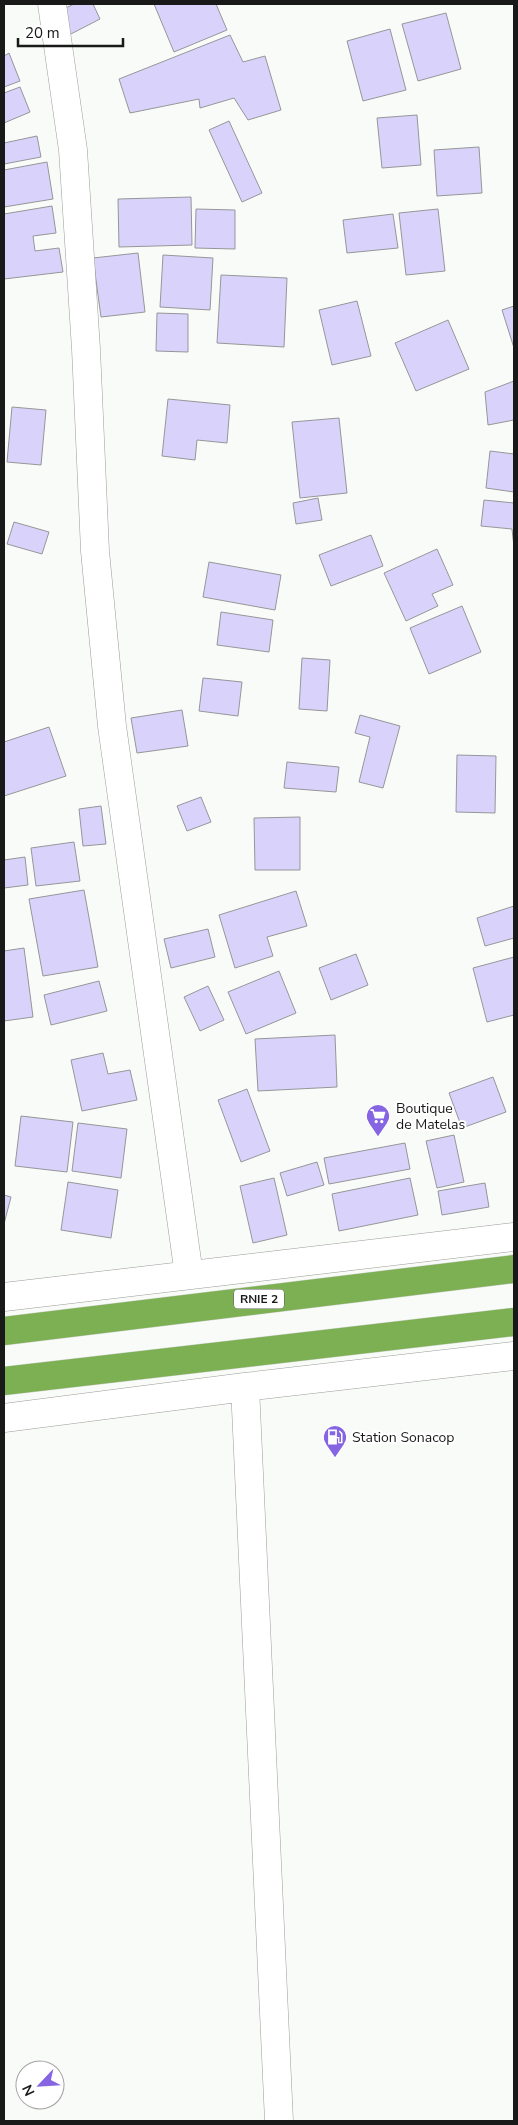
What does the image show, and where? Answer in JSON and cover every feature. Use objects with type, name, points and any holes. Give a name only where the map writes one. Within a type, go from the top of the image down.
[{"type":"highway","name":"RNIE 2","points":[[4,1331],[514,1269]]},
{"type":"highway","points":[[4,1381],[514,1322]]},
{"type":"street","points":[[52,4],[73,150],[86,349],[95,551],[112,726],[190,1275]]},
{"type":"street","points":[[4,1297],[514,1237]]},
{"type":"street","points":[[4,1418],[245,1387],[514,1356]]},
{"type":"street","points":[[245,1387],[279,2121]]},
{"type":"building","points":[[74,4],[93,4],[100,19],[67,36],[55,13]]},
{"type":"building","points":[[154,4],[216,4],[227,30],[174,52]]},
{"type":"building","points":[[446,13],[461,69],[418,81],[402,24]]},
{"type":"building","points":[[390,29],[406,90],[363,101],[347,41]]},
{"type":"building","points":[[230,35],[243,62],[265,56],[281,110],[248,120],[234,98],[200,108],[199,99],[130,113],[119,79]]},
{"type":"building","points":[[9,53],[20,81],[4,87],[4,56]]},
{"type":"building","points":[[20,87],[30,112],[4,123],[4,93]]},
{"type":"building","points":[[417,115],[421,165],[382,168],[377,118]]},
{"type":"building","points":[[229,121],[262,193],[242,202],[209,130]]},
{"type":"building","points":[[37,136],[41,157],[4,164],[4,143]]},
{"type":"building","points":[[479,147],[482,193],[437,196],[434,150]]},
{"type":"building","points":[[47,162],[53,199],[4,207],[4,170]]},
{"type":"building","points":[[191,197],[192,245],[119,247],[118,199]]},
{"type":"building","points":[[52,206],[56,233],[33,236],[35,251],[59,248],[63,272],[4,279],[4,214]]},
{"type":"building","points":[[196,209],[235,210],[235,249],[195,248]]},
{"type":"building","points":[[438,209],[445,271],[406,275],[399,213]]},
{"type":"building","points":[[393,214],[398,248],[347,253],[343,220]]},
{"type":"building","points":[[138,253],[145,312],[101,317],[93,258]]},
{"type":"building","points":[[163,255],[213,258],[210,310],[160,307]]},
{"type":"building","points":[[221,275],[287,278],[284,347],[217,343]]},
{"type":"building","points":[[357,301],[371,356],[332,365],[319,310]]},
{"type":"building","points":[[514,306],[514,348],[502,310]]},
{"type":"building","points":[[157,313],[188,314],[188,352],[156,351]]},
{"type":"building","points":[[448,320],[469,369],[416,391],[395,343]]},
{"type":"building","points":[[514,381],[514,420],[488,425],[485,392]]},
{"type":"building","points":[[168,399],[230,405],[227,443],[197,440],[195,460],[162,456]]},
{"type":"building","points":[[12,407],[46,410],[41,465],[7,462]]},
{"type":"building","points":[[339,418],[347,493],[300,498],[292,422]]},
{"type":"building","points":[[490,451],[514,454],[514,492],[486,488]]},
{"type":"building","points":[[318,498],[322,520],[296,524],[293,503]]},
{"type":"building","points":[[484,500],[514,503],[514,547],[512,529],[481,526]]},
{"type":"building","points":[[14,522],[49,532],[42,554],[7,544]]},
{"type":"building","points":[[371,535],[383,566],[331,586],[319,555]]},
{"type":"building","points":[[437,549],[453,585],[432,594],[438,606],[406,621],[384,573]]},
{"type":"building","points":[[209,562],[281,575],[275,610],[203,597]]},
{"type":"building","points":[[462,606],[481,652],[429,674],[410,628]]},
{"type":"building","points":[[221,612],[273,620],[269,652],[217,645]]},
{"type":"building","points":[[302,658],[330,660],[327,711],[299,709]]},
{"type":"building","points":[[203,678],[242,682],[238,716],[199,711]]},
{"type":"building","points":[[182,710],[188,746],[137,753],[131,718]]},
{"type":"building","points":[[360,715],[400,726],[383,788],[359,782],[370,737],[355,733]]},
{"type":"building","points":[[49,727],[66,776],[4,796],[4,742]]},
{"type":"building","points":[[457,755],[496,756],[495,813],[456,812]]},
{"type":"building","points":[[287,762],[339,767],[336,792],[284,788]]},
{"type":"building","points":[[201,797],[211,822],[187,831],[177,806]]},
{"type":"building","points":[[101,806],[106,844],[83,846],[79,809]]},
{"type":"building","points":[[300,817],[300,870],[255,870],[254,818]]},
{"type":"building","points":[[74,842],[80,881],[36,886],[31,848]]},
{"type":"building","points":[[25,857],[28,885],[4,888],[4,860]]},
{"type":"building","points":[[84,890],[98,967],[43,976],[29,899]]},
{"type":"building","points":[[296,891],[307,926],[267,937],[273,956],[235,968],[219,915]]},
{"type":"building","points":[[514,906],[514,938],[485,946],[477,918]]},
{"type":"building","points":[[208,929],[215,957],[171,968],[164,939]]},
{"type":"building","points":[[24,948],[33,1017],[4,1021],[4,951]]},
{"type":"building","points":[[356,954],[368,985],[331,1000],[319,968]]},
{"type":"building","points":[[514,957],[514,1015],[487,1022],[473,968]]},
{"type":"building","points":[[279,971],[296,1013],[246,1034],[228,992]]},
{"type":"building","points":[[99,981],[107,1011],[51,1025],[44,995]]},
{"type":"building","points":[[208,986],[224,1020],[200,1031],[184,997]]},
{"type":"building","points":[[335,1035],[337,1087],[258,1091],[255,1039]]},
{"type":"building","points":[[103,1053],[108,1074],[130,1070],[137,1100],[82,1111],[71,1060]]},
{"type":"building","points":[[493,1077],[506,1112],[462,1128],[449,1093]]},
{"type":"building","points":[[247,1089],[270,1151],[241,1162],[218,1100]]},
{"type":"building","points":[[21,1116],[73,1122],[67,1172],[15,1166]]},
{"type":"building","points":[[78,1123],[127,1129],[121,1178],[72,1171]]},
{"type":"building","points":[[454,1135],[464,1182],[437,1188],[426,1141]]},
{"type":"building","points":[[405,1143],[410,1169],[329,1184],[324,1158]]},
{"type":"building","points":[[317,1162],[324,1185],[287,1196],[280,1173]]},
{"type":"building","points":[[274,1178],[287,1235],[253,1243],[240,1186]]},
{"type":"building","points":[[410,1178],[418,1215],[339,1231],[332,1194]]},
{"type":"building","points":[[68,1182],[118,1190],[111,1238],[61,1230]]},
{"type":"building","points":[[485,1183],[489,1207],[442,1215],[438,1191]]},
{"type":"building","points":[[4,1195],[11,1197],[4,1224]]},
{"type":"place","name":"Boutique de Matelas","points":[[378,1137]]},
{"type":"place","name":"Station Sonacop","points":[[335,1458]]}]
